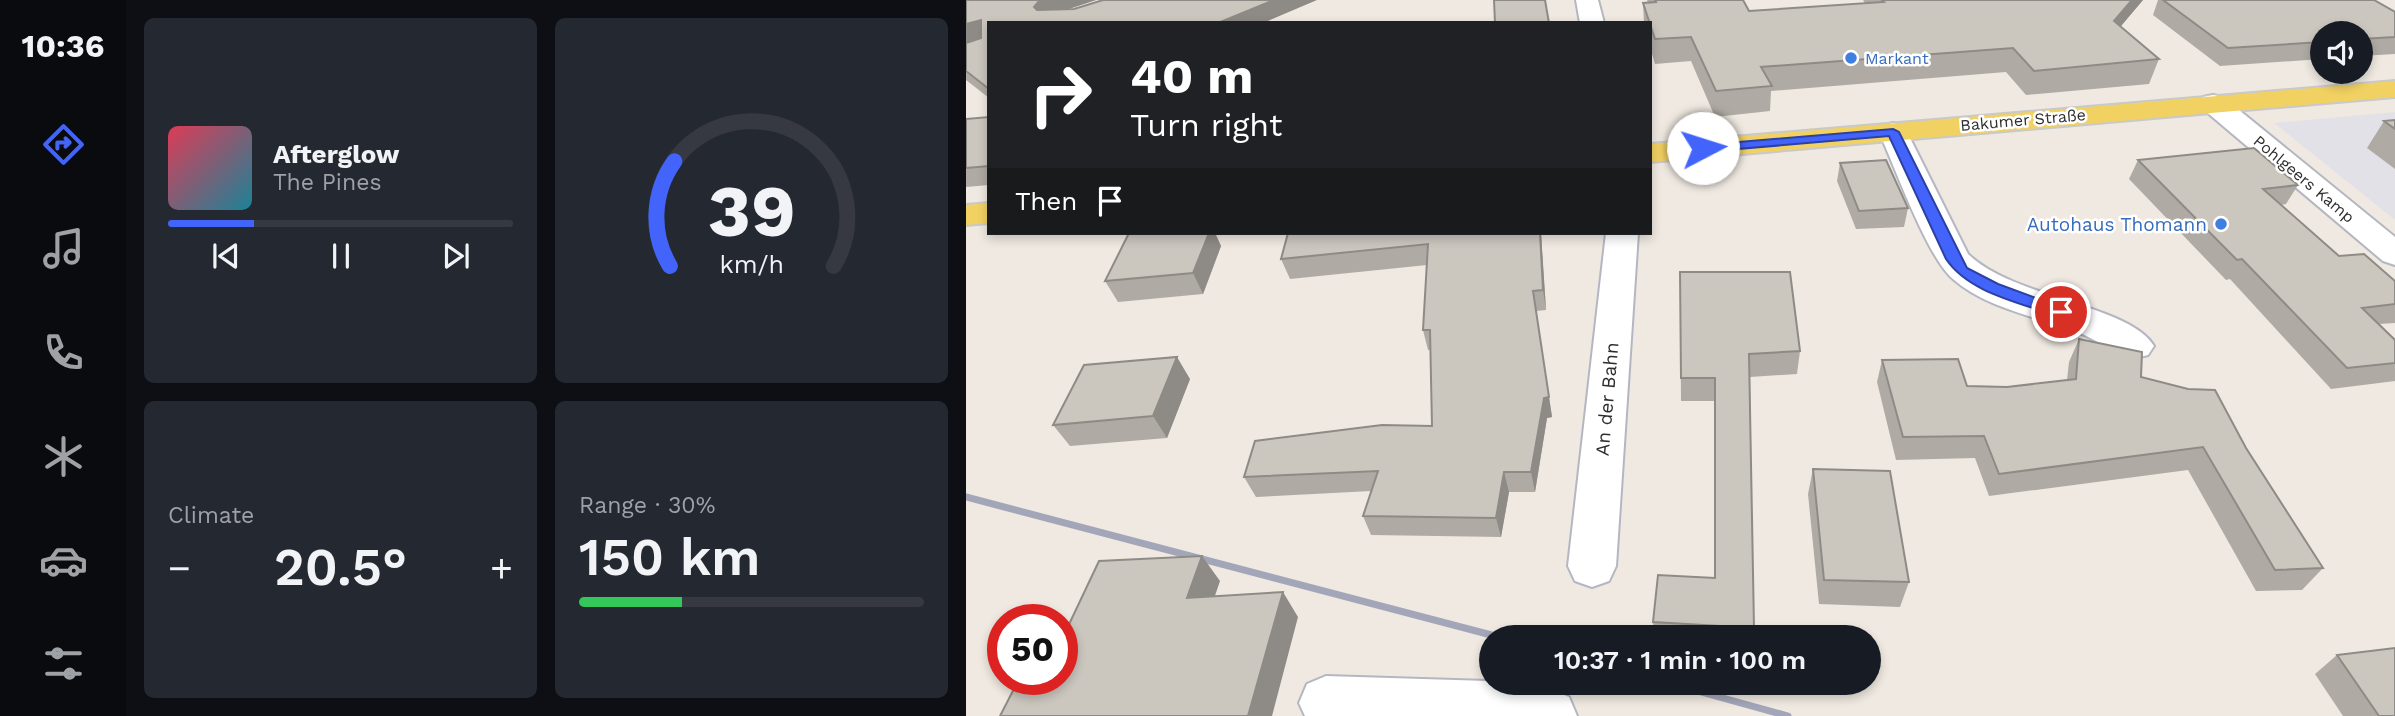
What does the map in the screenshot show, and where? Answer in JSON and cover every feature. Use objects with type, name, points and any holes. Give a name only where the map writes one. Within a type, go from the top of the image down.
[{"type":"main road","name":"Bakumer Straße","points":[[1652,153],[2395,89]]},
{"type":"main road","points":[[966,215],[987,213]]},
{"type":"street","points":[[1587,0],[1591,21]]},
{"type":"street","name":"Pohlgeers Kamp","points":[[2213,103],[2395,254]]},
{"type":"street","points":[[1893,132],[1953,259],[1962,271],[1993,288],[2109,330],[2134,346]]},
{"type":"street","name":"An der Bahn","points":[[1592,566],[1622,235]]},
{"type":"street","points":[[1325,703],[1510,708],[1550,716]]},
{"type":"shaded area","points":[[2395,112],[2395,220],[2274,123]]},
{"type":"building","points":[[966,0],[1040,0],[1034,7],[1037,10],[1074,9],[1103,0],[1274,0],[1223,21],[987,21],[987,87],[966,71],[966,43],[981,38],[981,20],[966,24]]},
{"type":"building","points":[[1494,0],[1545,0],[1549,21],[1495,21]]},
{"type":"building","points":[[1655,0],[1743,0],[1749,11],[1884,2],[1882,0],[2132,0],[2114,21],[2159,59],[2034,71],[2013,48],[1761,67],[1772,86],[1716,91],[1691,37],[1655,39],[1652,21],[1649,21],[1643,3],[1656,2]]},
{"type":"building","points":[[2163,0],[2374,0],[2395,12],[2395,37],[2373,38],[2373,21],[2310,21],[2310,43],[2228,48]]},
{"type":"building","points":[[987,117],[987,166],[966,168],[966,119]]},
{"type":"building","points":[[2395,120],[2395,129],[2384,121]]},
{"type":"building","points":[[2254,148],[2298,185],[2263,189],[2339,256],[2364,254],[2395,281],[2395,304],[2362,308],[2395,340],[2395,363],[2347,368],[2242,259],[2237,260],[2138,160]]},
{"type":"building","points":[[1886,160],[1908,208],[1859,211],[1840,163]]},
{"type":"building","points":[[1128,235],[1208,235],[1193,273],[1105,281]]},
{"type":"building","points":[[1287,235],[1540,235],[1543,290],[1533,291],[1549,397],[1544,398],[1531,472],[1504,472],[1496,518],[1363,516],[1378,471],[1244,477],[1255,441],[1382,425],[1432,426],[1430,330],[1423,330],[1428,244],[1281,259]]},
{"type":"building","points":[[1680,272],[1790,272],[1800,351],[1749,354],[1754,625],[1653,622],[1658,575],[1715,578],[1715,378],[1681,378]]},
{"type":"building","points":[[2079,339],[2142,352],[2141,377],[2188,389],[2215,390],[2246,448],[2323,568],[2275,570],[2203,447],[1999,474],[1984,436],[1903,437],[1882,360],[1958,359],[1967,386],[2007,387],[2076,379]]},
{"type":"building","points":[[1177,357],[1153,416],[1053,425],[1084,365]]},
{"type":"building","points":[[1813,469],[1890,471],[1909,582],[1824,580]]},
{"type":"building","points":[[1202,556],[1187,598],[1283,592],[1248,716],[1000,716],[1011,695],[1078,695],[1078,605],[1099,561]]},
{"type":"building","points":[[2395,648],[2395,716],[2379,716],[2337,655]]},
{"type":"railway","points":[[966,497],[1479,632]]},
{"type":"railway","points":[[1712,695],[1788,716]]},
{"type":"place","name":"Markant","points":[[1851,58]]},
{"type":"place","name":"Autohaus Thomann","points":[[2221,224]]},
{"type":"route","points":[[1703,148],[1893,132],[1953,259],[1962,271],[1993,288],[2061,312]]}]
